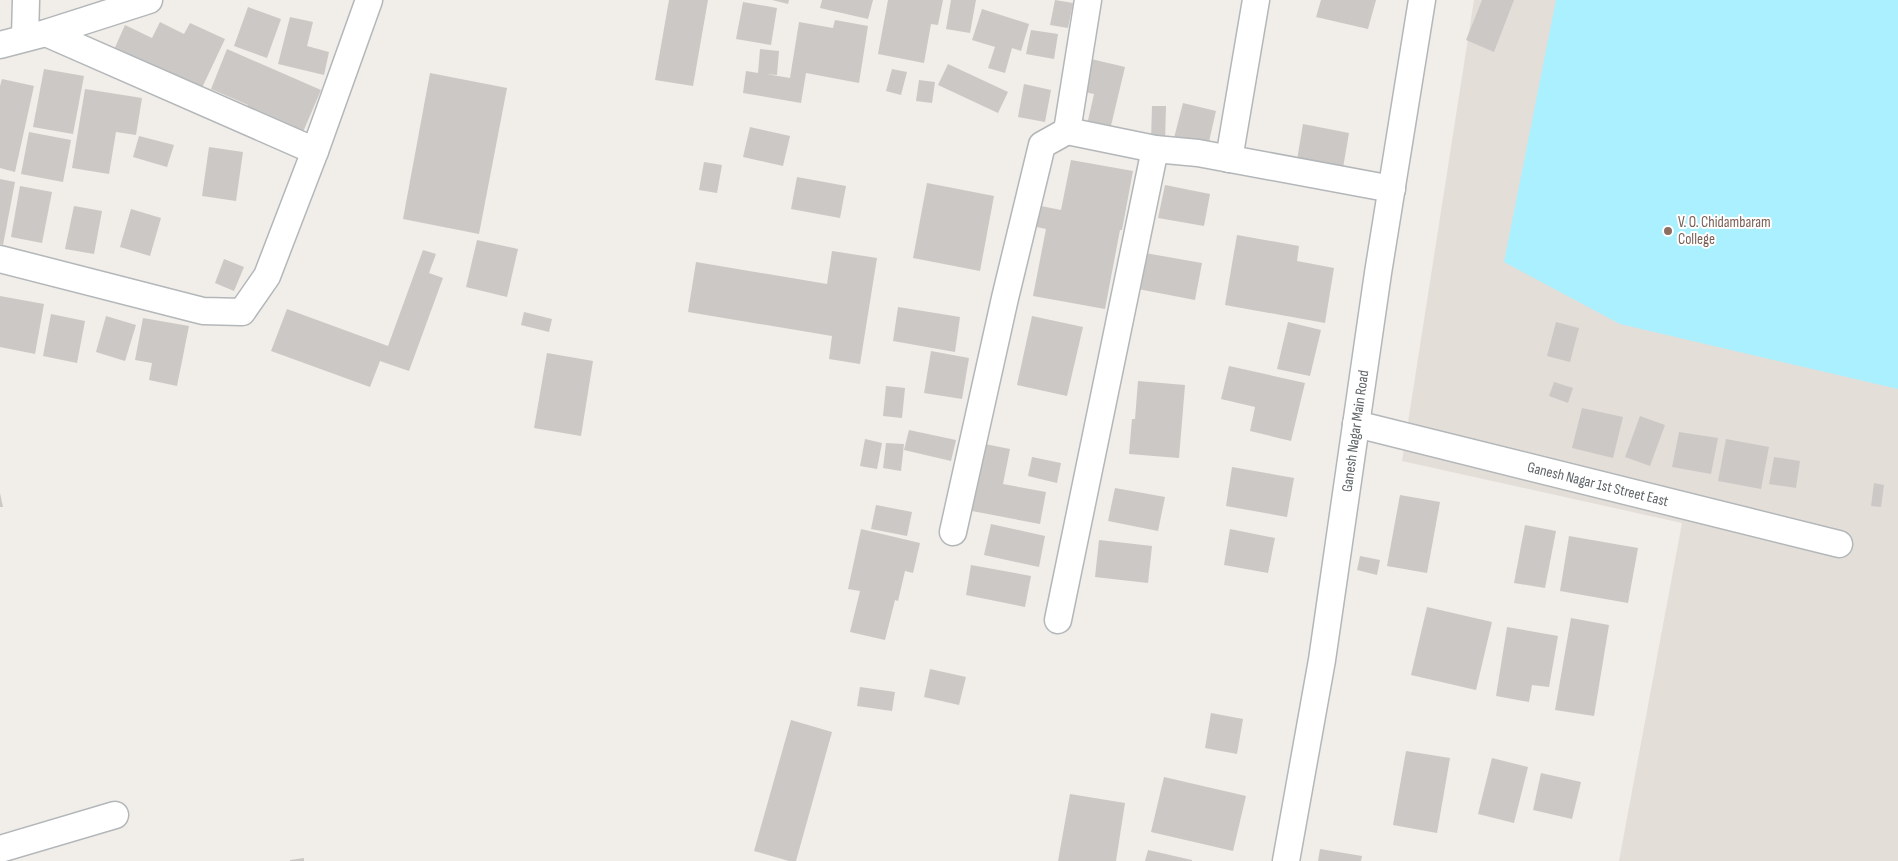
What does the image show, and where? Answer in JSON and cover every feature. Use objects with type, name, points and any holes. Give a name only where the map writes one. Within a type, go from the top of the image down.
[{"type":"street","points":[[26,0],[36,35]]},
{"type":"street","points":[[0,45],[149,0]]},
{"type":"street","points":[[0,259],[203,311],[242,312],[267,276],[370,0]]},
{"type":"street","points":[[1067,131],[1088,0]]},
{"type":"street","points":[[1230,159],[1256,0]]},
{"type":"street","name":"Ganesh Nagar Main Road","points":[[1286,861],[1322,660],[1356,424],[1422,0]]},
{"type":"street","points":[[36,35],[315,151]]},
{"type":"street","points":[[953,532],[1005,298],[1042,145],[1067,131],[1155,150],[1198,153],[1392,189]]},
{"type":"street","points":[[1058,620],[1155,150]]},
{"type":"street","name":"Ganesh Nagar 1st Street East","points":[[1356,424],[1839,544]]},
{"type":"street","points":[[0,849],[115,815]]},
{"type":"shaded area","name":"V. O. Chidambaram College","points":[[1474,0],[1898,0],[1898,861],[1619,861],[1682,523],[1402,461]]},
{"type":"water","points":[[1556,0],[1898,0],[1898,389],[1620,324],[1504,262]]},
{"type":"building","points":[[669,0],[708,0],[693,86],[655,80]]},
{"type":"building","points":[[772,0],[789,0],[788,4]]},
{"type":"building","points":[[822,0],[873,0],[868,19],[820,8]]},
{"type":"building","points":[[888,0],[943,0],[938,25],[931,24],[924,63],[878,54]]},
{"type":"building","points":[[951,0],[976,0],[970,33],[946,29]]},
{"type":"building","points":[[1055,0],[1073,3],[1068,28],[1050,25]]},
{"type":"building","points":[[1321,0],[1376,0],[1368,29],[1316,17]]},
{"type":"building","points":[[1482,0],[1514,0],[1494,52],[1466,40]]},
{"type":"building","points":[[743,2],[777,8],[771,45],[736,39]]},
{"type":"building","points":[[248,7],[281,19],[267,58],[234,46]]},
{"type":"building","points":[[982,9],[1029,24],[1021,51],[1012,48],[1005,73],[988,68],[995,47],[972,40]]},
{"type":"building","points":[[290,17],[313,22],[307,46],[329,52],[324,75],[278,64]]},
{"type":"building","points":[[835,20],[868,26],[859,83],[806,73],[801,103],[743,93],[746,71],[758,73],[760,49],[779,51],[777,75],[766,74],[790,78],[799,22],[833,28]]},
{"type":"building","points":[[160,22],[184,34],[190,23],[225,39],[200,92],[113,52],[125,25],[152,38]]},
{"type":"building","points":[[1031,30],[1058,34],[1054,59],[1026,54]]},
{"type":"building","points":[[227,49],[321,90],[303,132],[247,108],[248,105],[211,89]]},
{"type":"building","points":[[1087,58],[1125,67],[1110,130],[1087,125],[1094,94],[1079,91]]},
{"type":"building","points":[[948,64],[1008,92],[998,113],[938,85]]},
{"type":"building","points":[[44,69],[84,76],[73,134],[33,127]]},
{"type":"building","points":[[892,69],[907,72],[901,95],[886,91]]},
{"type":"building","points":[[430,73],[507,88],[479,234],[403,219]]},
{"type":"building","points":[[2,79],[34,86],[15,172],[0,168],[0,86]]},
{"type":"building","points":[[919,80],[935,82],[932,103],[916,101]]},
{"type":"building","points":[[1024,84],[1051,90],[1045,122],[1018,117]]},
{"type":"building","points":[[85,89],[142,98],[136,135],[116,132],[109,174],[72,168]]},
{"type":"building","points":[[1183,103],[1216,111],[1208,146],[1174,138]]},
{"type":"building","points":[[1152,106],[1166,106],[1165,142],[1151,141]]},
{"type":"building","points":[[1303,124],[1349,133],[1343,168],[1297,160]]},
{"type":"building","points":[[750,127],[790,136],[783,166],[743,157]]},
{"type":"building","points":[[29,132],[71,140],[63,182],[21,174]]},
{"type":"building","points":[[139,136],[174,145],[167,167],[133,157]]},
{"type":"building","points":[[209,147],[243,152],[236,201],[202,196]]},
{"type":"building","points":[[1071,160],[1133,171],[1105,309],[1033,296],[1046,229],[1032,226],[1036,205],[1061,210]]},
{"type":"building","points":[[704,162],[722,165],[717,193],[699,190]]},
{"type":"building","points":[[797,177],[846,186],[840,218],[791,209]]},
{"type":"building","points":[[0,179],[15,182],[3,245],[0,244]]},
{"type":"building","points":[[927,183],[994,196],[980,271],[913,258]]},
{"type":"building","points":[[1165,185],[1210,194],[1204,226],[1158,218]]},
{"type":"building","points":[[20,186],[52,192],[42,243],[11,237]]},
{"type":"building","points":[[74,206],[102,211],[94,254],[65,249]]},
{"type":"building","points":[[131,209],[161,218],[150,256],[120,247]]},
{"type":"building","points":[[1237,235],[1299,246],[1297,261],[1334,268],[1325,323],[1225,305]]},
{"type":"building","points":[[477,240],[518,249],[507,297],[466,287]]},
{"type":"building","points":[[423,250],[436,254],[429,273],[443,278],[409,371],[380,361],[370,387],[271,351],[287,309],[388,346]]},
{"type":"building","points":[[832,251],[877,258],[860,364],[829,359],[832,336],[688,312],[696,262],[827,284]]},
{"type":"building","points":[[1145,253],[1202,263],[1195,300],[1138,289]]},
{"type":"building","points":[[224,259],[244,267],[234,291],[215,283]]},
{"type":"building","points":[[0,296],[44,304],[35,354],[0,347]]},
{"type":"building","points":[[898,307],[960,317],[955,352],[893,341]]},
{"type":"building","points":[[524,312],[552,319],[549,332],[521,325]]},
{"type":"building","points":[[51,314],[85,321],[77,363],[43,356]]},
{"type":"building","points":[[106,316],[136,325],[125,361],[96,352]]},
{"type":"building","points":[[1032,316],[1083,327],[1067,396],[1017,385]]},
{"type":"building","points":[[143,318],[189,326],[177,386],[149,380],[152,363],[135,360]]},
{"type":"building","points":[[1288,322],[1321,330],[1310,376],[1277,369]]},
{"type":"building","points":[[1556,322],[1579,328],[1570,362],[1547,356]]},
{"type":"building","points":[[931,351],[969,358],[962,399],[924,393]]},
{"type":"building","points":[[547,353],[593,361],[581,436],[534,428]]},
{"type":"building","points":[[1229,366],[1305,383],[1291,441],[1250,431],[1255,407],[1221,399]]},
{"type":"building","points":[[1138,381],[1185,385],[1179,458],[1129,454],[1132,419],[1135,419]]},
{"type":"building","points":[[1554,382],[1573,388],[1568,403],[1549,396]]},
{"type":"building","points":[[886,386],[905,388],[902,418],[883,416]]},
{"type":"building","points":[[1582,408],[1623,417],[1613,458],[1572,448]]},
{"type":"building","points":[[1640,416],[1665,425],[1650,466],[1625,457]]},
{"type":"building","points":[[909,430],[956,440],[951,461],[904,450]]},
{"type":"building","points":[[1679,432],[1718,438],[1711,474],[1672,467]]},
{"type":"building","points":[[865,439],[882,443],[877,469],[860,466]]},
{"type":"building","points":[[1726,439],[1769,447],[1761,489],[1718,481]]},
{"type":"building","points":[[886,443],[904,444],[901,471],[883,468]]},
{"type":"building","points":[[985,444],[1010,449],[1003,484],[1046,492],[1040,524],[972,511]]},
{"type":"building","points":[[1032,457],[1061,463],[1057,483],[1028,476]]},
{"type":"building","points":[[1774,457],[1800,461],[1796,488],[1769,484]]},
{"type":"building","points":[[1232,467],[1294,478],[1287,517],[1226,506]]},
{"type":"building","points":[[1874,483],[1884,485],[1881,507],[1871,506]]},
{"type":"building","points":[[1115,488],[1165,497],[1158,531],[1108,521]]},
{"type":"building","points":[[0,493],[3,507],[0,507]]},
{"type":"building","points":[[1400,495],[1440,502],[1427,573],[1387,566]]},
{"type":"building","points":[[876,505],[912,512],[907,536],[871,529]]},
{"type":"building","points":[[991,524],[1045,536],[1039,567],[984,555]]},
{"type":"building","points":[[1525,525],[1556,531],[1545,588],[1514,583]]},
{"type":"building","points":[[861,529],[920,543],[913,573],[905,571],[898,601],[895,600],[885,640],[850,632],[860,591],[848,589]]},
{"type":"building","points":[[1230,529],[1275,538],[1268,573],[1224,565]]},
{"type":"building","points":[[1569,536],[1638,548],[1628,603],[1560,591]]},
{"type":"building","points":[[1099,540],[1152,546],[1148,583],[1095,577]]},
{"type":"building","points":[[1360,556],[1380,560],[1377,575],[1357,570]]},
{"type":"building","points":[[971,565],[1031,576],[1025,607],[966,595]]},
{"type":"building","points":[[1427,607],[1492,622],[1476,690],[1411,675]]},
{"type":"building","points":[[1571,618],[1609,625],[1594,716],[1555,710]]},
{"type":"building","points":[[1507,627],[1558,636],[1549,687],[1532,685],[1529,702],[1496,696]]},
{"type":"building","points":[[930,669],[966,677],[959,705],[924,697]]},
{"type":"building","points":[[860,687],[895,692],[892,711],[857,706]]},
{"type":"building","points":[[1211,713],[1243,719],[1237,754],[1205,748]]},
{"type":"building","points":[[791,720],[832,732],[796,861],[789,861],[754,851]]},
{"type":"building","points":[[1406,751],[1450,758],[1437,833],[1393,825]]},
{"type":"building","points":[[1492,758],[1528,767],[1514,823],[1478,814]]},
{"type":"building","points":[[1541,773],[1581,782],[1572,819],[1533,810]]},
{"type":"building","points":[[1164,777],[1246,796],[1233,851],[1151,832]]},
{"type":"building","points":[[1070,794],[1125,803],[1116,861],[1058,861]]},
{"type":"building","points":[[1320,849],[1362,856],[1361,861],[1318,861]]},
{"type":"building","points":[[1148,850],[1192,860],[1192,861],[1145,861]]},
{"type":"building","points":[[304,858],[304,861],[290,861],[290,860]]},
{"type":"place","name":"V. O. Chidambaram College","points":[[1668,231]]}]
